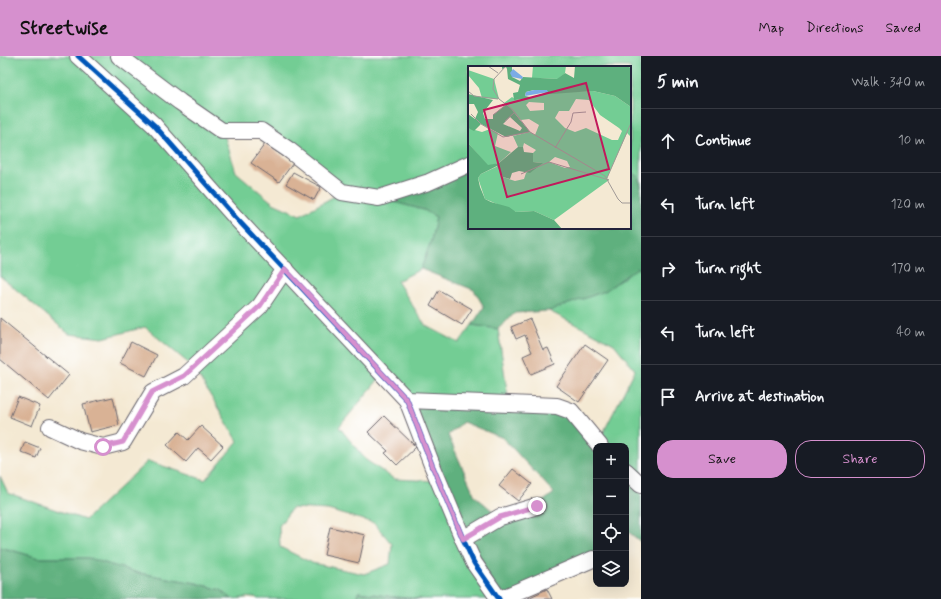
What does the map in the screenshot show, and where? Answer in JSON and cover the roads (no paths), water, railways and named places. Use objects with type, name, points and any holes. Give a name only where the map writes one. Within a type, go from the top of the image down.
[{"type":"street","points":[[78,56],[154,125],[236,218],[407,400],[432,465],[474,563],[500,599],[593,559]]},
{"type":"street","points":[[119,56],[180,102],[222,131],[261,131],[289,150],[342,192],[379,198],[429,182],[468,164]]},
{"type":"street","points":[[50,426],[80,441],[103,447],[123,442],[152,392],[184,376],[260,306],[285,269]]},
{"type":"street","points":[[407,400],[557,406],[571,411],[598,443]]},
{"type":"street","points":[[629,474],[641,486]]},
{"type":"street","points":[[463,539],[500,517],[537,506]]}]
